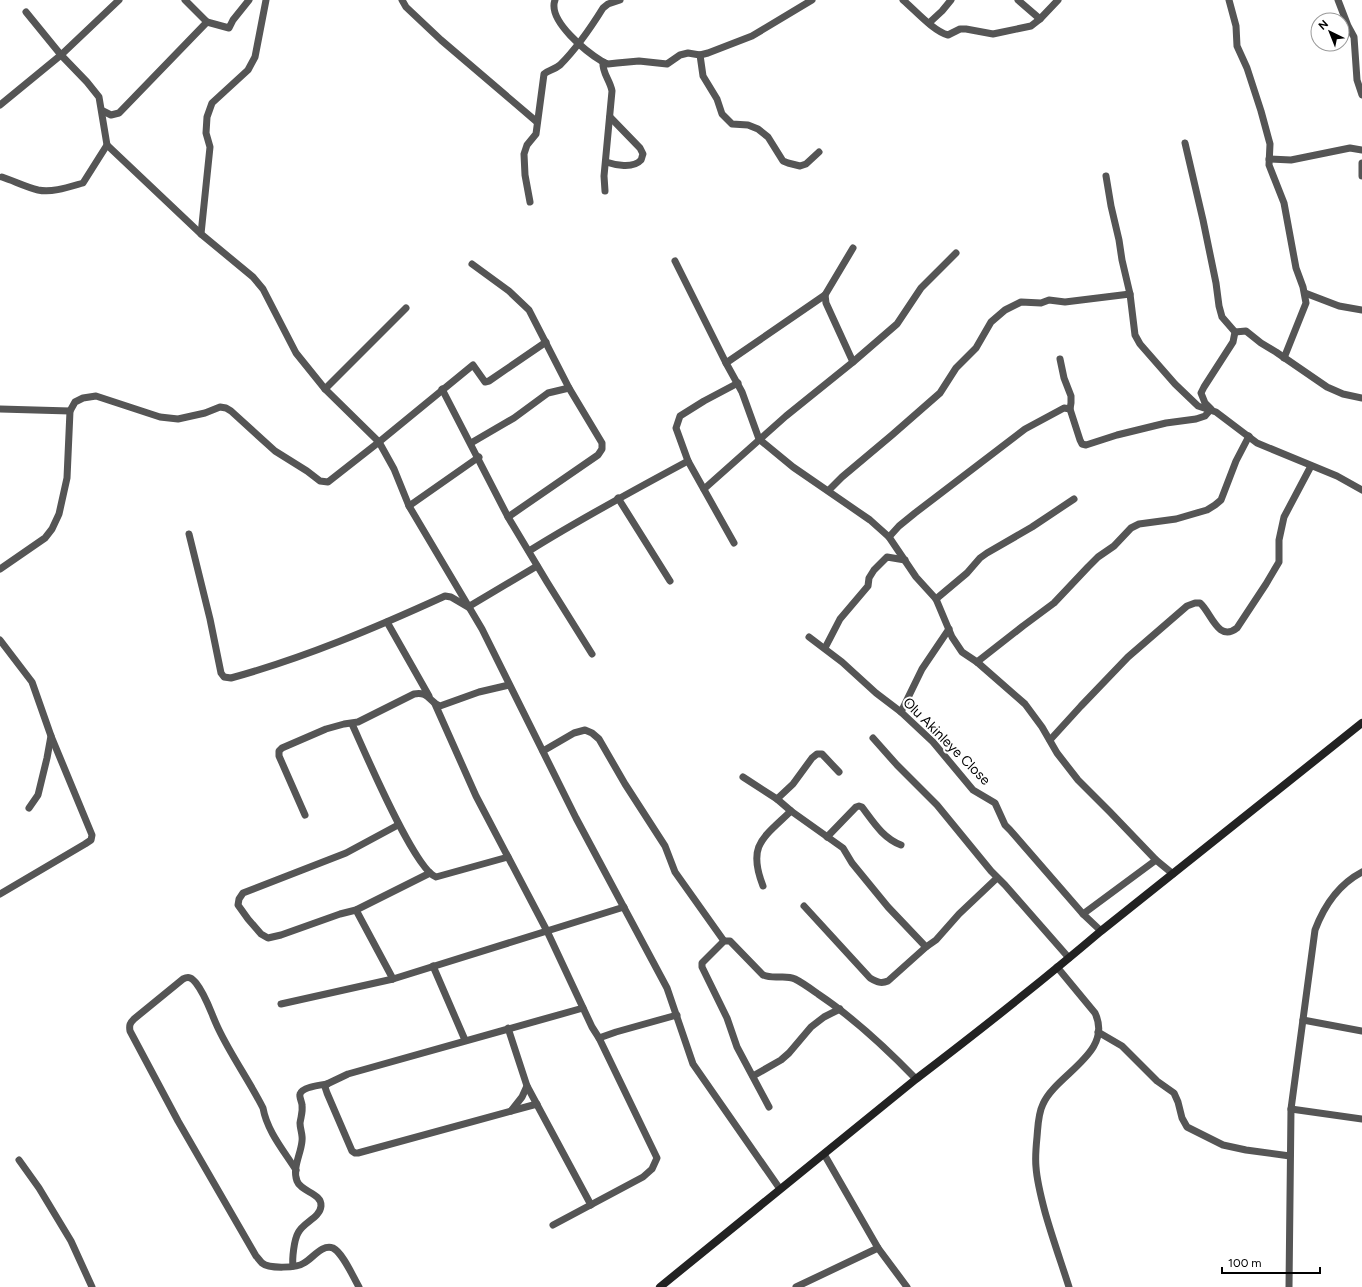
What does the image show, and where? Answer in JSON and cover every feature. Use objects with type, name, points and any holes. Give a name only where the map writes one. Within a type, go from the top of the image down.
[{"type":"main road","points":[[660,1287],[916,1079],[1069,958],[1100,931],[1362,723]]},
{"type":"street","points":[[0,105],[61,55],[119,0]]},
{"type":"street","points":[[185,0],[207,22],[228,28],[249,0]]},
{"type":"street","points":[[201,234],[210,147],[206,133],[207,117],[212,103],[248,70],[255,57],[266,0]]},
{"type":"street","points":[[402,0],[406,7],[441,40],[537,122]]},
{"type":"street","points":[[555,0],[554,10],[557,18],[579,45],[608,64],[640,61],[667,64],[684,54],[688,53],[700,55],[708,53],[752,36],[803,2],[812,0]]},
{"type":"street","points":[[530,202],[525,175],[524,154],[527,145],[536,134],[544,74],[555,70],[579,45],[603,8],[608,4],[620,0]]},
{"type":"street","points":[[903,0],[943,34],[948,35],[960,29],[993,34],[1031,26],[1040,20],[1058,0]]},
{"type":"street","points":[[929,23],[951,0]]},
{"type":"street","points":[[1018,0],[1040,20]]},
{"type":"street","points":[[1229,0],[1236,26],[1237,46],[1247,68],[1261,111],[1270,144],[1269,159],[1272,173],[1284,203],[1296,268],[1305,293],[1306,303],[1284,358]]},
{"type":"street","points":[[1338,0],[1354,37],[1357,80],[1362,95]]},
{"type":"street","points":[[2,177],[39,190],[57,190],[74,186],[83,183],[107,145],[100,97],[61,55],[26,12]]},
{"type":"street","points":[[103,111],[111,115],[118,113],[207,22]]},
{"type":"street","points":[[700,55],[703,76],[717,99],[722,114],[732,124],[748,125],[758,129],[768,137],[783,161],[788,163],[800,166],[806,164],[819,152]]},
{"type":"street","points":[[603,62],[604,74],[611,83],[612,91],[605,191]]},
{"type":"street","points":[[606,162],[617,165],[632,165],[640,160],[643,154],[640,148],[610,117]]},
{"type":"street","points":[[1185,143],[1203,220],[1216,283],[1219,306],[1222,317],[1235,332]]},
{"type":"street","points":[[107,145],[201,234],[253,277],[264,289],[296,353],[325,389],[379,442],[394,469],[409,506],[482,629],[580,825],[667,988],[693,1064],[780,1189]]},
{"type":"street","points":[[1269,159],[1291,160],[1350,148],[1362,150]]},
{"type":"street","points":[[1362,164],[1362,176]]},
{"type":"street","points":[[1106,176],[1111,206],[1120,240],[1122,260],[1130,294],[1137,341],[1175,384],[1198,406],[1221,415],[1257,443],[1337,476],[1362,490]]},
{"type":"street","points":[[726,363],[825,295],[853,248]]},
{"type":"street","points":[[704,489],[759,439],[897,324],[922,288],[956,253]]},
{"type":"street","points":[[675,261],[726,363],[738,383],[759,439],[793,467],[829,490],[870,520],[889,538],[916,577],[936,598],[949,629],[962,652],[977,662],[1025,704],[1050,740],[1057,753],[1078,780],[1156,860],[1173,874]]},
{"type":"street","points":[[472,264],[509,291],[529,310],[569,388],[602,443],[602,449],[598,455],[508,516]]},
{"type":"street","points":[[1305,293],[1339,306],[1362,310]]},
{"type":"street","points":[[829,490],[842,477],[940,393],[956,368],[976,348],[991,322],[1005,310],[1020,302],[1041,303],[1049,300],[1065,302],[1130,294]]},
{"type":"street","points":[[825,295],[826,304],[853,362]]},
{"type":"street","points":[[325,389],[406,308]]},
{"type":"street","points":[[1235,332],[1246,331],[1261,343],[1327,387],[1343,394],[1362,398]]},
{"type":"street","points":[[1211,410],[1205,403],[1201,392],[1233,342],[1235,332]]},
{"type":"street","points":[[0,569],[45,538],[52,529],[59,514],[66,478],[70,411],[75,402],[83,398],[96,396],[160,417],[178,419],[205,413],[220,407],[226,408],[275,451],[320,481],[328,482],[473,365],[485,382],[489,381],[546,342]]},
{"type":"street","points":[[1060,359],[1064,378],[1071,396],[1070,409],[1082,444],[1086,445],[1117,435],[1166,423],[1196,419],[1205,416],[1211,410]]},
{"type":"street","points":[[734,542],[688,461],[676,428],[680,416],[704,400],[738,383]]},
{"type":"street","points":[[471,443],[514,418],[548,393],[569,388]]},
{"type":"street","points":[[442,389],[479,457],[508,516],[537,566],[592,654]]},
{"type":"street","points":[[889,538],[898,526],[1025,429],[1064,408],[1070,409]]},
{"type":"street","points":[[0,409],[70,411]]},
{"type":"street","points":[[977,662],[1054,603],[1098,557],[1114,546],[1131,528],[1139,524],[1176,518],[1207,510],[1215,505],[1221,500],[1236,461],[1249,436]]},
{"type":"street","points":[[409,506],[479,457]]},
{"type":"street","points":[[529,551],[618,498],[688,461]]},
{"type":"street","points":[[1050,740],[1128,657],[1187,606],[1200,603],[1218,628],[1227,632],[1236,628],[1279,562],[1280,540],[1284,517],[1311,466]]},
{"type":"street","points":[[618,498],[670,581]]},
{"type":"street","points":[[936,598],[967,573],[980,558],[1032,527],[1074,499]]},
{"type":"street","points":[[189,534],[210,619],[221,673],[224,678],[231,678],[274,666],[387,622],[445,596],[451,597],[468,607]]},
{"type":"street","points":[[825,648],[840,619],[868,586],[869,578],[874,570],[887,557],[905,560]]},
{"type":"street","points":[[468,607],[537,566]]},
{"type":"street","points":[[387,622],[435,704],[476,796],[547,931],[592,1027],[600,1038],[657,1158],[652,1169],[643,1177],[553,1225]]},
{"type":"street","points":[[902,712],[922,669],[949,629]]},
{"type":"street","name":"Olu Akinleye Close","points":[[809,637],[825,648],[876,693],[902,712],[933,742],[973,790],[995,803],[1005,825],[1083,914],[1100,931]]},
{"type":"street","points":[[0,640],[32,682],[51,736],[92,835],[91,840],[86,844],[0,894]]},
{"type":"street","points":[[435,704],[440,706],[479,692],[509,685]]},
{"type":"street","points":[[305,815],[279,756],[279,751],[282,748],[326,729],[358,722],[408,696],[419,693],[429,696]]},
{"type":"street","points":[[352,724],[398,825],[430,873],[436,877],[508,857]]},
{"type":"street","points":[[543,751],[574,733],[585,730],[592,733],[599,739],[625,784],[665,846],[675,872],[724,941]]},
{"type":"street","points":[[29,808],[38,795],[42,782],[51,736]]},
{"type":"street","points":[[873,738],[897,765],[937,805],[997,878],[1005,885],[1069,958]]},
{"type":"street","points":[[777,799],[794,784],[812,758],[817,754],[822,754],[839,772]]},
{"type":"street","points":[[743,777],[777,799],[790,811],[843,848],[852,863],[888,907],[926,947]]},
{"type":"street","points":[[827,837],[856,807],[859,806],[862,807],[886,837],[901,845]]},
{"type":"street","points":[[763,886],[757,870],[756,852],[764,837],[790,811]]},
{"type":"street","points":[[398,825],[346,853],[243,893],[239,899],[238,905],[261,934],[268,938],[282,935],[340,914],[356,910],[430,873]]},
{"type":"street","points":[[1083,914],[1156,860]]},
{"type":"street","points":[[1289,1287],[1291,1109],[1315,930],[1321,914],[1334,895],[1350,878],[1362,872]]},
{"type":"street","points":[[804,906],[870,978],[883,984],[936,940],[959,914],[997,878]]},
{"type":"street","points":[[281,1004],[393,979],[624,907]]},
{"type":"street","points":[[356,910],[393,979]]},
{"type":"street","points":[[769,1107],[737,1047],[727,1018],[702,967],[702,963],[724,941],[730,941],[763,975],[769,978],[784,976],[795,979],[840,1009],[893,1056],[916,1079]]},
{"type":"street","points":[[434,966],[465,1040]]},
{"type":"street","points":[[1057,967],[1095,1013],[1098,1020],[1098,1032],[1095,1042],[1088,1055],[1048,1094],[1039,1115],[1036,1167],[1039,1191],[1069,1287]]},
{"type":"street","points":[[296,1170],[268,1126],[263,1108],[219,1030],[208,1003],[196,982],[187,977],[183,979],[130,1023],[130,1031],[178,1120],[256,1256],[262,1263],[268,1266],[278,1267],[303,1264],[319,1251],[328,1247],[333,1248],[341,1255],[359,1287]]},
{"type":"street","points":[[293,1266],[292,1259],[298,1233],[310,1220],[319,1214],[321,1207],[320,1201],[317,1197],[297,1182],[296,1170],[302,1141],[300,1124],[303,1112],[299,1095],[300,1092],[306,1088],[328,1084],[348,1074],[583,1008]]},
{"type":"street","points":[[753,1076],[781,1060],[789,1053],[811,1027],[824,1017],[840,1009]]},
{"type":"street","points":[[600,1038],[616,1032],[677,1016]]},
{"type":"street","points":[[1303,1020],[1362,1031]]},
{"type":"street","points":[[508,1028],[527,1086],[591,1205]]},
{"type":"street","points":[[1098,1032],[1122,1046],[1157,1081],[1174,1093],[1182,1118],[1187,1127],[1223,1145],[1246,1150],[1290,1156]]},
{"type":"street","points":[[328,1084],[325,1087],[350,1147],[355,1153],[537,1104]]},
{"type":"street","points":[[511,1111],[519,1102],[526,1091],[527,1086]]},
{"type":"street","points":[[1291,1109],[1362,1119]]},
{"type":"street","points":[[824,1154],[878,1248],[907,1287]]},
{"type":"street","points":[[19,1160],[39,1188],[71,1241],[92,1287]]},
{"type":"street","points":[[796,1287],[878,1248]]}]
